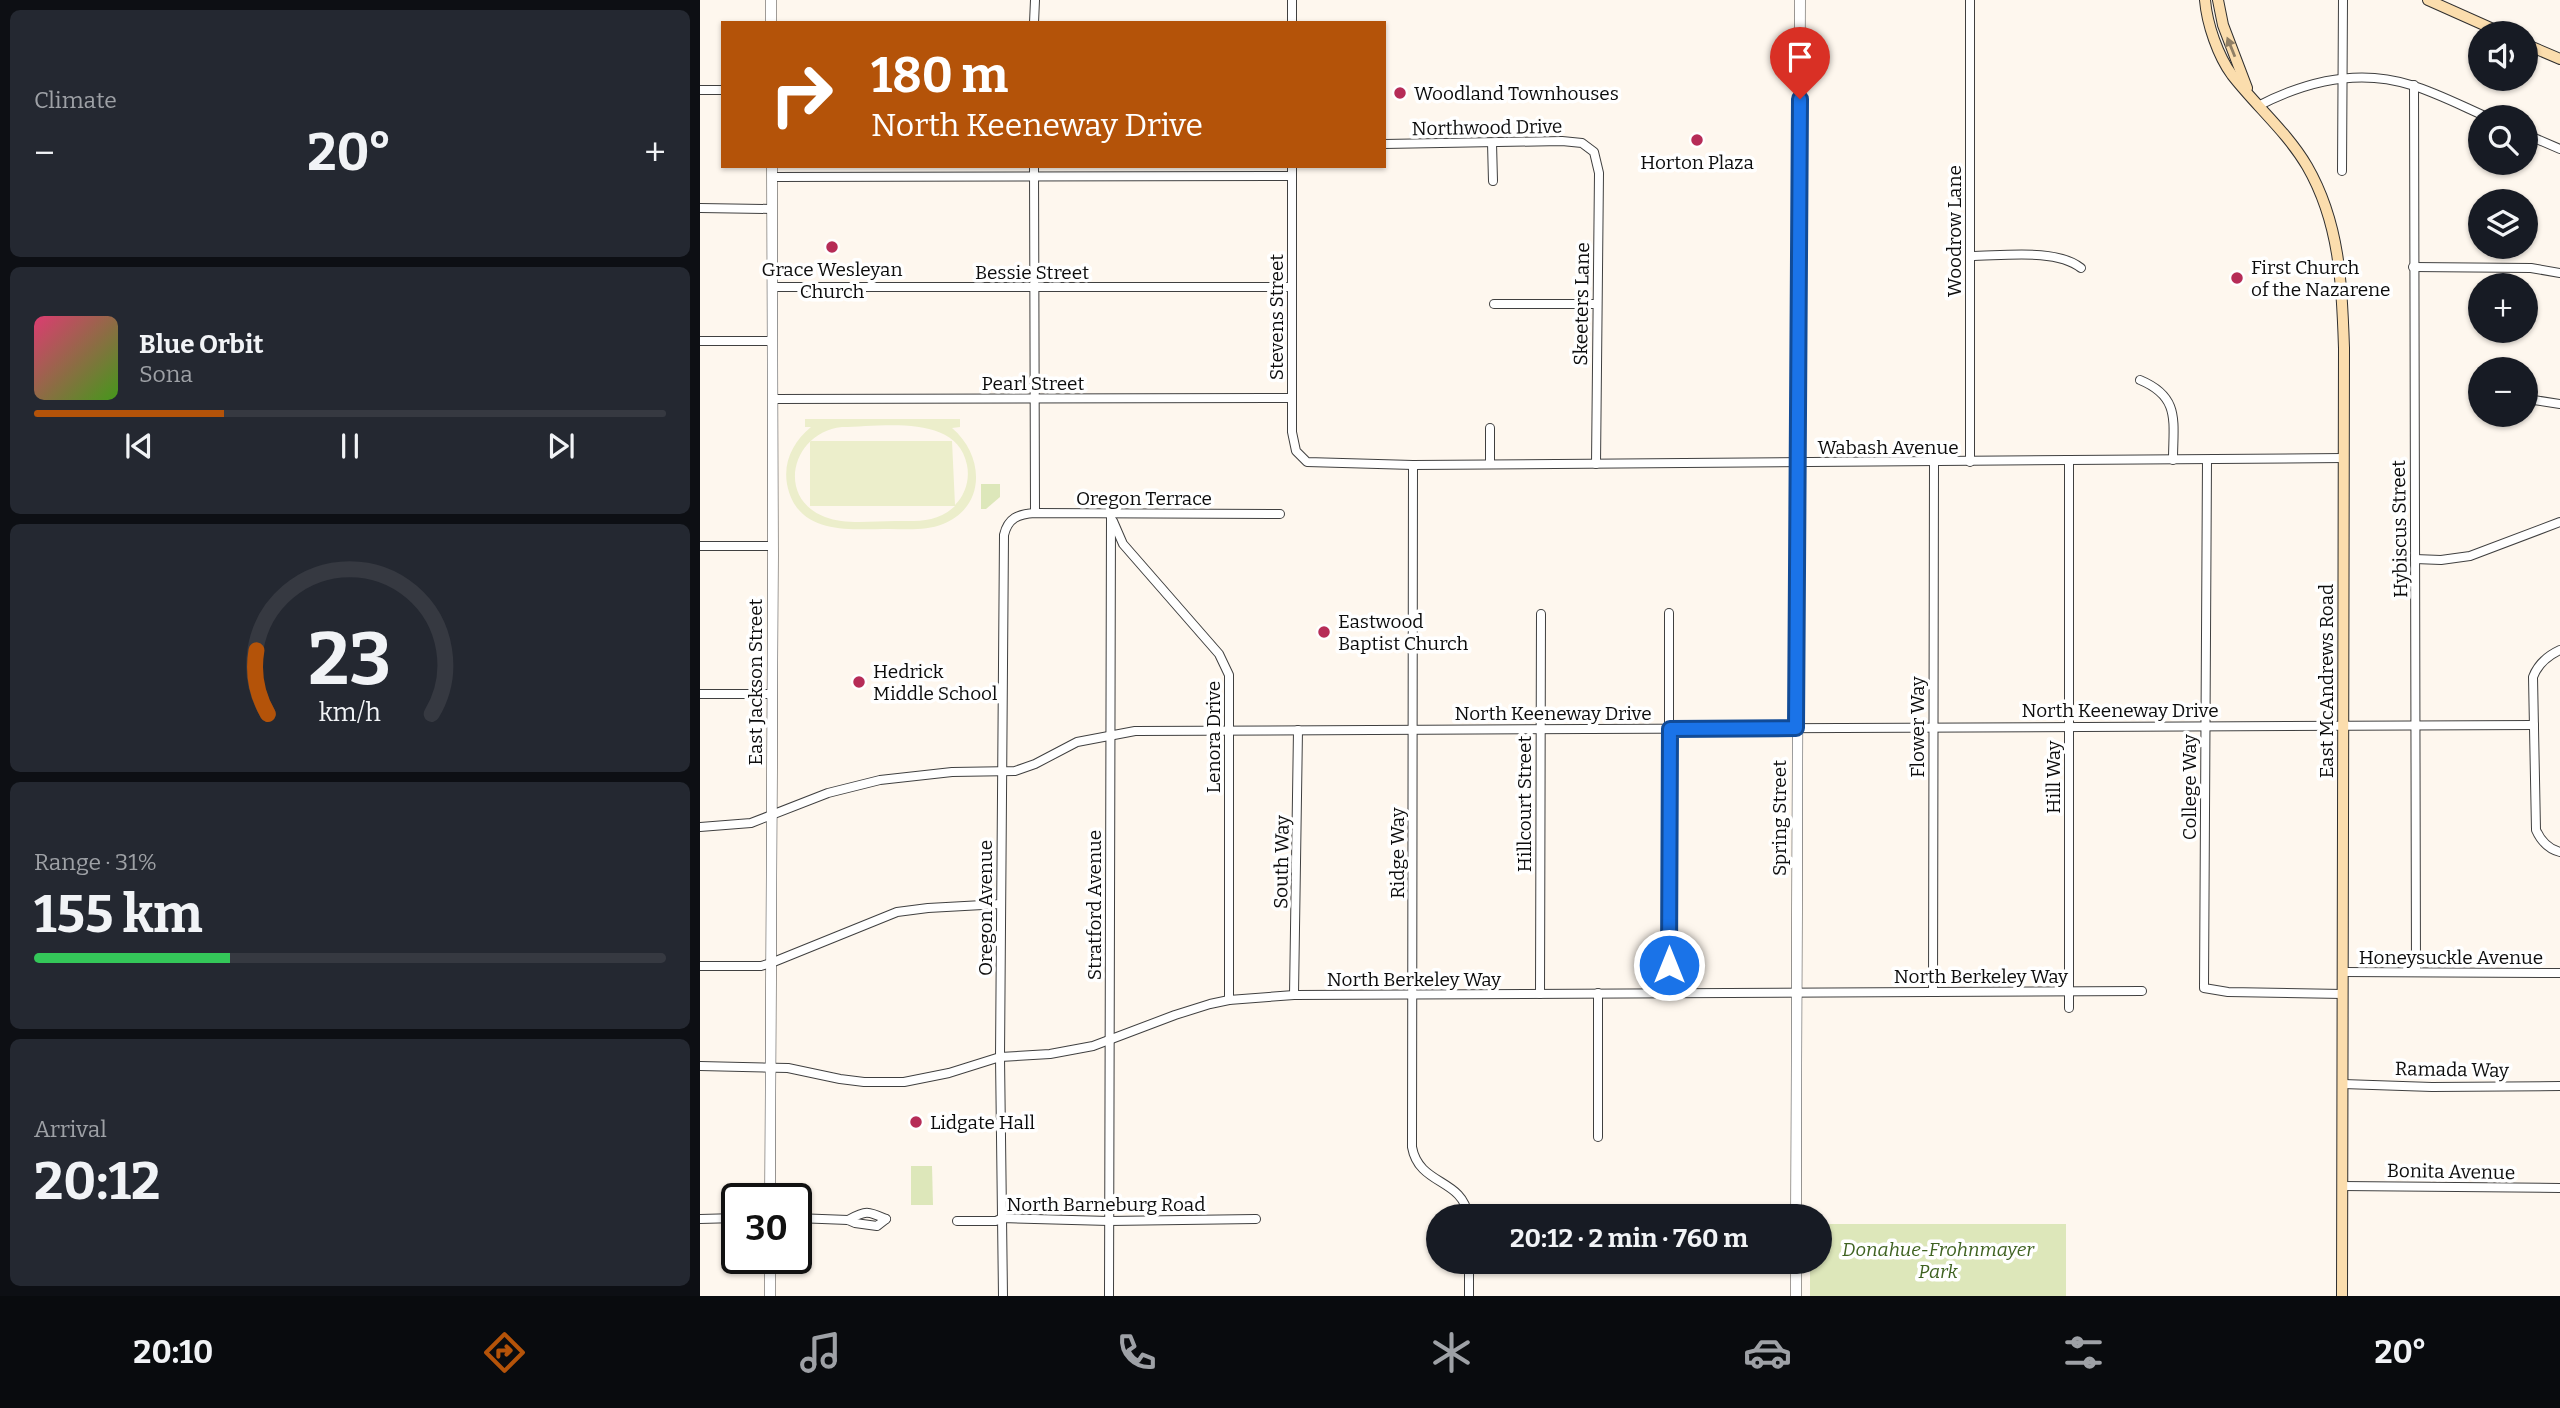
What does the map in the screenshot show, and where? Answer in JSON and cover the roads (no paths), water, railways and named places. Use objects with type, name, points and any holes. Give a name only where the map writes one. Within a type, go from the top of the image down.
[{"type":"main road","name":"East McAndrews Road","points":[[2205,0],[2220,50],[2231,74],[2294,147],[2319,190],[2332,223],[2340,268],[2343,300],[2344,458],[2342,1296]]},
{"type":"main road","name":"East McAndrews Road","points":[[2218,0],[2223,25],[2249,94]]},
{"type":"main road","points":[[2428,0],[2475,21]]},
{"type":"main road","points":[[2538,50],[2560,60]]},
{"type":"street","points":[[771,0],[771,21]]},
{"type":"street","points":[[1034,21],[1035,0]]},
{"type":"street","points":[[1292,0],[1292,21]]},
{"type":"street","name":"Spring Street","points":[[1796,1204],[1800,0]]},
{"type":"street","name":"Woodrow Lane","points":[[1970,0],[1970,462]]},
{"type":"street","points":[[2342,171],[2343,0]]},
{"type":"street","points":[[2258,106],[2290,90],[2344,78],[2380,79],[2414,85],[2468,109]]},
{"type":"street","name":"Hybiscus Street","points":[[2414,85],[2416,972]]},
{"type":"street","points":[[700,90],[721,90]]},
{"type":"street","points":[[2538,140],[2560,149]]},
{"type":"street","name":"Northwood Drive","points":[[1386,144],[1574,142],[1590,147]]},
{"type":"street","points":[[1492,143],[1493,181]]},
{"type":"street","name":"Skeeters Lane","points":[[1590,147],[1594,152],[1599,173],[1595,464]]},
{"type":"street","points":[[1034,168],[1035,513]]},
{"type":"street","points":[[772,172],[1034,177],[1293,171]]},
{"type":"street","name":"Stevens Street","points":[[1293,171],[1294,447],[1298,455],[1307,462]]},
{"type":"street","name":"East Jackson Street","points":[[770,1183],[772,172]]},
{"type":"street","points":[[700,208],[772,209]]},
{"type":"street","points":[[1970,256],[2048,256],[2063,258],[2081,268]]},
{"type":"street","points":[[2413,267],[2531,268],[2560,273]]},
{"type":"street","name":"Bessie Street","points":[[773,287],[1292,287]]},
{"type":"street","points":[[1494,304],[1597,304]]},
{"type":"street","points":[[700,341],[772,341]]},
{"type":"street","points":[[2140,380],[2154,386],[2169,401],[2173,419],[2173,460]]},
{"type":"street","name":"Pearl Street","points":[[773,399],[1292,398]]},
{"type":"street","points":[[2538,401],[2560,404]]},
{"type":"street","points":[[1490,428],[1490,464]]},
{"type":"street","name":"Wabash Avenue","points":[[1307,462],[1413,465],[1934,463],[2344,458]]},
{"type":"street","name":"College Way","points":[[2207,460],[2204,988],[2228,992],[2343,993]]},
{"type":"street","name":"Hill Way","points":[[2069,461],[2069,1008]]},
{"type":"street","name":"Flower Way","points":[[1933,992],[1934,463]]},
{"type":"street","name":"Ridge Way","points":[[1413,465],[1412,1147],[1414,1158],[1425,1173],[1457,1192],[1465,1204]]},
{"type":"street","name":"Oregon Terrace","points":[[1009,521],[1016,516],[1035,513],[1280,514]]},
{"type":"street","name":"Lenora Drive","points":[[1111,515],[1123,544],[1227,666],[1229,1000]]},
{"type":"street","name":"Stratford Avenue","points":[[1109,1296],[1111,515]]},
{"type":"street","name":"Oregon Avenue","points":[[1003,1296],[1000,1057],[1002,772],[1004,535],[1009,521]]},
{"type":"street","points":[[2415,559],[2441,560],[2470,556],[2560,522]]},
{"type":"street","points":[[700,546],[773,546]]},
{"type":"street","points":[[1669,613],[1669,993]]},
{"type":"street","name":"Hillcourt Street","points":[[1540,994],[1541,614]]},
{"type":"street","points":[[2560,650],[2545,659],[2536,668],[2533,677],[2536,830],[2540,840],[2560,852]]},
{"type":"street","points":[[700,694],[772,694]]},
{"type":"street","name":"North Keeneway Drive","points":[[700,827],[751,822],[828,793],[880,780],[1025,768],[1077,742],[1135,730],[2534,725]]},
{"type":"street","name":"South Way","points":[[1294,995],[1298,730]]},
{"type":"street","points":[[700,966],[771,963],[897,912],[1001,904]]},
{"type":"street","name":"Honeysuckle Avenue","points":[[2343,972],[2560,973]]},
{"type":"street","name":"North Berkeley Way","points":[[700,1066],[771,1067],[864,1082],[904,1082],[936,1076],[1000,1057],[1073,1051],[1175,1015],[1229,1000],[1294,995],[2142,991]]},
{"type":"street","points":[[1598,993],[1598,1138]]},
{"type":"street","name":"Ramada Way","points":[[2343,1084],[2432,1087],[2560,1086]]},
{"type":"street","name":"Bonita Avenue","points":[[2342,1186],[2560,1188]]},
{"type":"street","points":[[700,1219],[721,1218]]},
{"type":"street","name":"North Barneburg Road","points":[[957,1221],[996,1221],[1002,1218],[1109,1221],[1256,1219]]},
{"type":"street","points":[[812,1219],[848,1220]]},
{"type":"street","points":[[770,1274],[770,1296]]},
{"type":"street","points":[[1469,1274],[1469,1296]]},
{"type":"street","points":[[1796,1274],[1796,1296]]},
{"type":"place","name":"Woodland Townhouses","points":[[1400,93]]},
{"type":"place","name":"Horton Plaza","points":[[1697,140]]},
{"type":"place","name":"Grace Wesleyan Church","points":[[832,247]]},
{"type":"place","name":"First Church of the Nazarene","points":[[2237,278]]},
{"type":"place","name":"Eastwood Baptist Church","points":[[1324,632]]},
{"type":"place","name":"Hedrick Middle School","points":[[859,682]]},
{"type":"place","name":"Lidgate Hall","points":[[916,1122]]},
{"type":"park label","name":"Donahue-Frohnmayer Park","points":[[1938,1260]]}]
